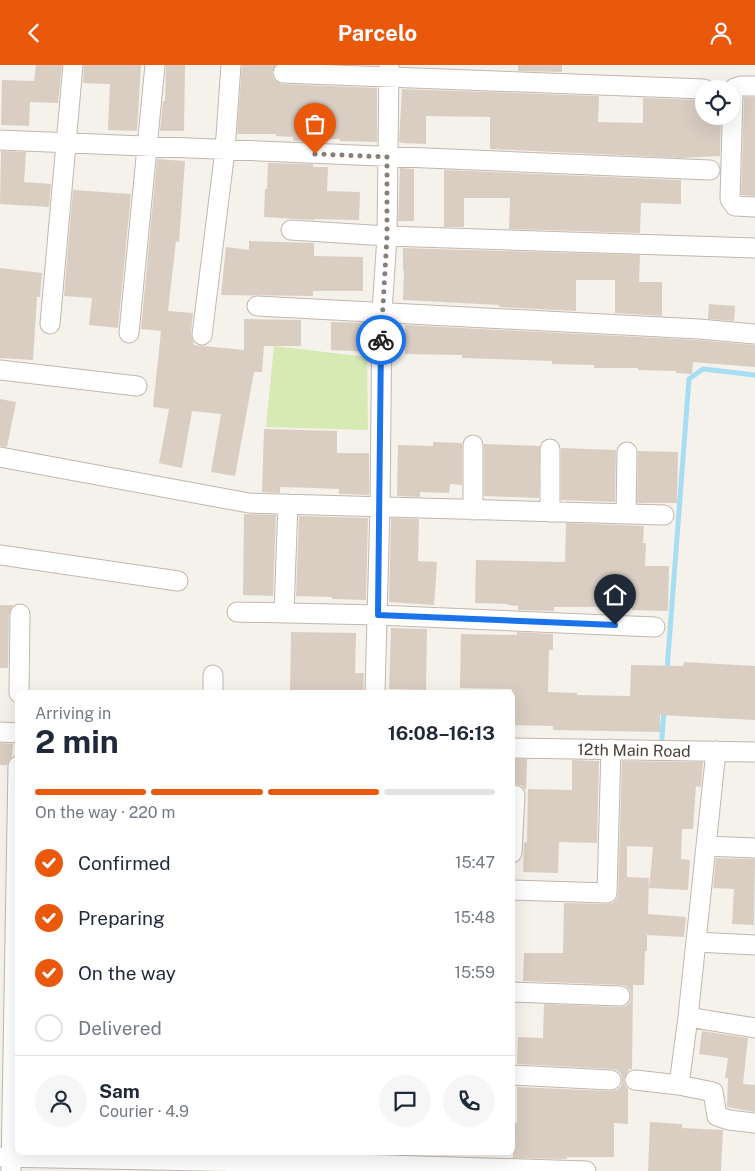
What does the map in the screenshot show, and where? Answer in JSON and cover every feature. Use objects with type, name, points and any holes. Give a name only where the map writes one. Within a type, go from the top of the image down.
[{"type":"street","points":[[50,324],[73,65]]},
{"type":"street","points":[[128,333],[155,65]]},
{"type":"street","points":[[202,335],[225,150],[231,65]]},
{"type":"street","points":[[375,690],[380,506],[382,312],[387,236],[388,71]]},
{"type":"street","points":[[283,73],[388,71],[695,88]]},
{"type":"street","points":[[755,86],[741,86],[735,88],[733,93],[730,199],[735,206],[755,207]]},
{"type":"street","points":[[0,140],[710,170]]},
{"type":"street","points":[[291,230],[387,236],[755,248]]},
{"type":"street","points":[[257,306],[698,329],[755,334]]},
{"type":"street","points":[[0,370],[137,386]]},
{"type":"street","points":[[473,445],[473,510]]},
{"type":"street","points":[[550,449],[550,512]]},
{"type":"street","points":[[626,514],[627,452]]},
{"type":"street","points":[[0,457],[249,503],[664,515]]},
{"type":"street","points":[[284,612],[288,504]]},
{"type":"street","points":[[0,555],[178,581]]},
{"type":"street","points":[[237,611],[655,627]]},
{"type":"street","points":[[19,690],[20,614]]},
{"type":"street","points":[[0,732],[15,733]]},
{"type":"street","name":"12th Main Road","points":[[515,748],[755,752]]},
{"type":"street","points":[[515,890],[607,893],[611,749]]},
{"type":"street","points":[[679,1085],[716,751]]},
{"type":"street","points":[[0,796],[15,796]]},
{"type":"street","points":[[15,823],[11,877],[8,1162],[357,1163],[586,1171]]},
{"type":"street","points":[[706,846],[755,848]]},
{"type":"street","points":[[696,943],[755,945]]},
{"type":"street","points":[[515,992],[620,996]]},
{"type":"street","points":[[688,1017],[755,1028]]},
{"type":"street","points":[[515,1075],[611,1080]]},
{"type":"street","points":[[635,1081],[679,1085],[713,1092],[717,1116],[729,1120],[755,1123]]},
{"type":"green space","points":[[274,346],[367,357],[368,430],[266,427]]},
{"type":"building","points":[[36,65],[62,65],[58,103],[30,102],[29,126],[1,125],[2,80],[34,81]]},
{"type":"building","points":[[84,65],[141,65],[137,131],[108,130],[110,84],[83,83]]},
{"type":"building","points":[[166,65],[185,65],[184,131],[160,131],[163,101],[165,101]]},
{"type":"building","points":[[242,65],[276,65],[272,72],[273,78],[282,84],[377,88],[377,142],[340,141],[340,139],[314,139],[314,142],[293,141],[293,137],[276,136],[276,134],[237,134]]},
{"type":"building","points":[[518,65],[562,65],[562,72],[518,71]]},
{"type":"building","points":[[402,89],[599,96],[598,122],[643,123],[643,98],[695,100],[695,125],[721,125],[720,156],[681,158],[490,149],[490,117],[426,116],[426,144],[399,142]]},
{"type":"building","points":[[744,97],[755,97],[755,196],[741,195]]},
{"type":"building","points":[[1,151],[26,152],[24,182],[51,184],[49,207],[0,204]]},
{"type":"building","points":[[157,159],[185,161],[179,242],[176,241],[168,311],[193,313],[191,334],[194,345],[244,350],[244,319],[301,320],[301,346],[264,346],[262,372],[254,372],[235,476],[211,472],[221,414],[192,411],[182,468],[159,463],[169,409],[153,407],[161,331],[141,329]]},
{"type":"building","points":[[268,163],[313,164],[313,167],[328,167],[327,191],[360,192],[359,220],[264,217]]},
{"type":"building","points":[[400,168],[414,169],[414,221],[398,221]]},
{"type":"building","points":[[444,170],[681,180],[681,204],[641,203],[640,233],[509,229],[510,198],[464,198],[464,227],[444,227]]},
{"type":"building","points":[[73,190],[131,194],[118,328],[89,325],[92,298],[64,296]]},
{"type":"building","points":[[249,241],[314,243],[314,256],[363,257],[363,291],[313,291],[313,296],[221,295],[226,247],[249,250]]},
{"type":"building","points":[[403,248],[640,255],[639,282],[662,282],[662,316],[615,313],[615,280],[576,280],[576,311],[403,300]]},
{"type":"building","points":[[0,268],[42,273],[40,297],[37,297],[33,360],[0,358]]},
{"type":"building","points":[[709,304],[735,306],[734,321],[708,319]]},
{"type":"building","points":[[331,322],[371,323],[370,352],[331,350]]},
{"type":"building","points":[[405,325],[698,340],[755,345],[755,367],[693,362],[692,374],[676,373],[676,371],[638,370],[638,368],[594,368],[594,365],[552,364],[552,361],[462,358],[462,355],[405,354]]},
{"type":"building","points":[[0,399],[16,402],[7,447],[0,446]]},
{"type":"building","points":[[264,429],[337,431],[337,453],[369,453],[369,495],[339,494],[339,489],[280,487],[280,493],[262,492]]},
{"type":"building","points":[[433,442],[462,443],[462,485],[450,484],[449,493],[420,492],[420,497],[397,496],[398,445],[433,446]]},
{"type":"building","points":[[484,444],[540,446],[539,498],[484,496]]},
{"type":"building","points":[[561,448],[616,450],[615,502],[561,500]]},
{"type":"building","points":[[638,451],[678,452],[677,503],[637,503]]},
{"type":"building","points":[[244,514],[276,515],[273,596],[243,595]]},
{"type":"building","points":[[299,516],[368,518],[366,600],[296,596]]},
{"type":"building","points":[[391,518],[419,519],[418,561],[437,562],[434,605],[389,602]]},
{"type":"building","points":[[566,523],[644,526],[643,543],[646,543],[645,566],[669,566],[668,611],[632,610],[632,607],[554,607],[554,611],[518,610],[518,606],[508,604],[475,603],[476,560],[565,562]]},
{"type":"building","points":[[0,605],[13,605],[9,614],[8,668],[0,668]]},
{"type":"building","points":[[391,628],[427,629],[426,690],[389,689]]},
{"type":"building","points":[[291,632],[356,633],[355,673],[364,673],[363,690],[290,690]]},
{"type":"building","points":[[517,632],[553,634],[553,650],[549,650],[548,692],[577,693],[577,695],[630,696],[631,665],[683,666],[684,662],[755,666],[755,720],[660,715],[660,732],[553,730],[553,726],[515,725],[515,690],[460,688],[461,634],[517,635]]},
{"type":"building","points":[[0,743],[13,744],[12,756],[7,765],[0,765]]},
{"type":"building","points":[[515,759],[527,759],[526,790],[521,785],[515,784]]},
{"type":"building","points":[[572,760],[599,761],[597,843],[559,842],[558,873],[523,872],[524,842],[527,843],[528,789],[572,790]]},
{"type":"building","points":[[622,761],[703,762],[701,787],[696,786],[693,829],[682,829],[681,859],[690,860],[688,890],[649,888],[653,847],[627,846],[627,877],[649,878],[648,914],[686,917],[684,937],[647,935],[644,985],[633,985],[632,1069],[629,1069],[624,1079],[628,1089],[628,1124],[614,1123],[614,1157],[567,1157],[567,1159],[513,1158],[513,1155],[515,1155],[515,1123],[517,1123],[517,1087],[610,1091],[617,1090],[621,1086],[621,1074],[617,1070],[517,1064],[518,1037],[543,1038],[544,1004],[620,1007],[626,1006],[630,1002],[630,990],[626,986],[621,985],[523,981],[524,953],[563,953],[564,903],[613,903],[618,893]]},
{"type":"building","points":[[716,858],[755,859],[754,925],[732,924],[734,889],[713,888]]},
{"type":"building","points":[[702,1031],[748,1038],[743,1084],[755,1085],[755,1112],[727,1107],[728,1078],[725,1078],[728,1058],[699,1054]]},
{"type":"building","points":[[650,1122],[682,1124],[682,1128],[723,1130],[721,1171],[648,1171]]},
{"type":"waterway","points":[[667,670],[689,379],[703,369],[755,375]]},
{"type":"waterway","points":[[662,738],[664,709]]},
{"type":"way so far","points":[[315,154],[387,157],[387,236],[381,340]]},
{"type":"route","points":[[381,340],[378,615],[615,625]]}]
